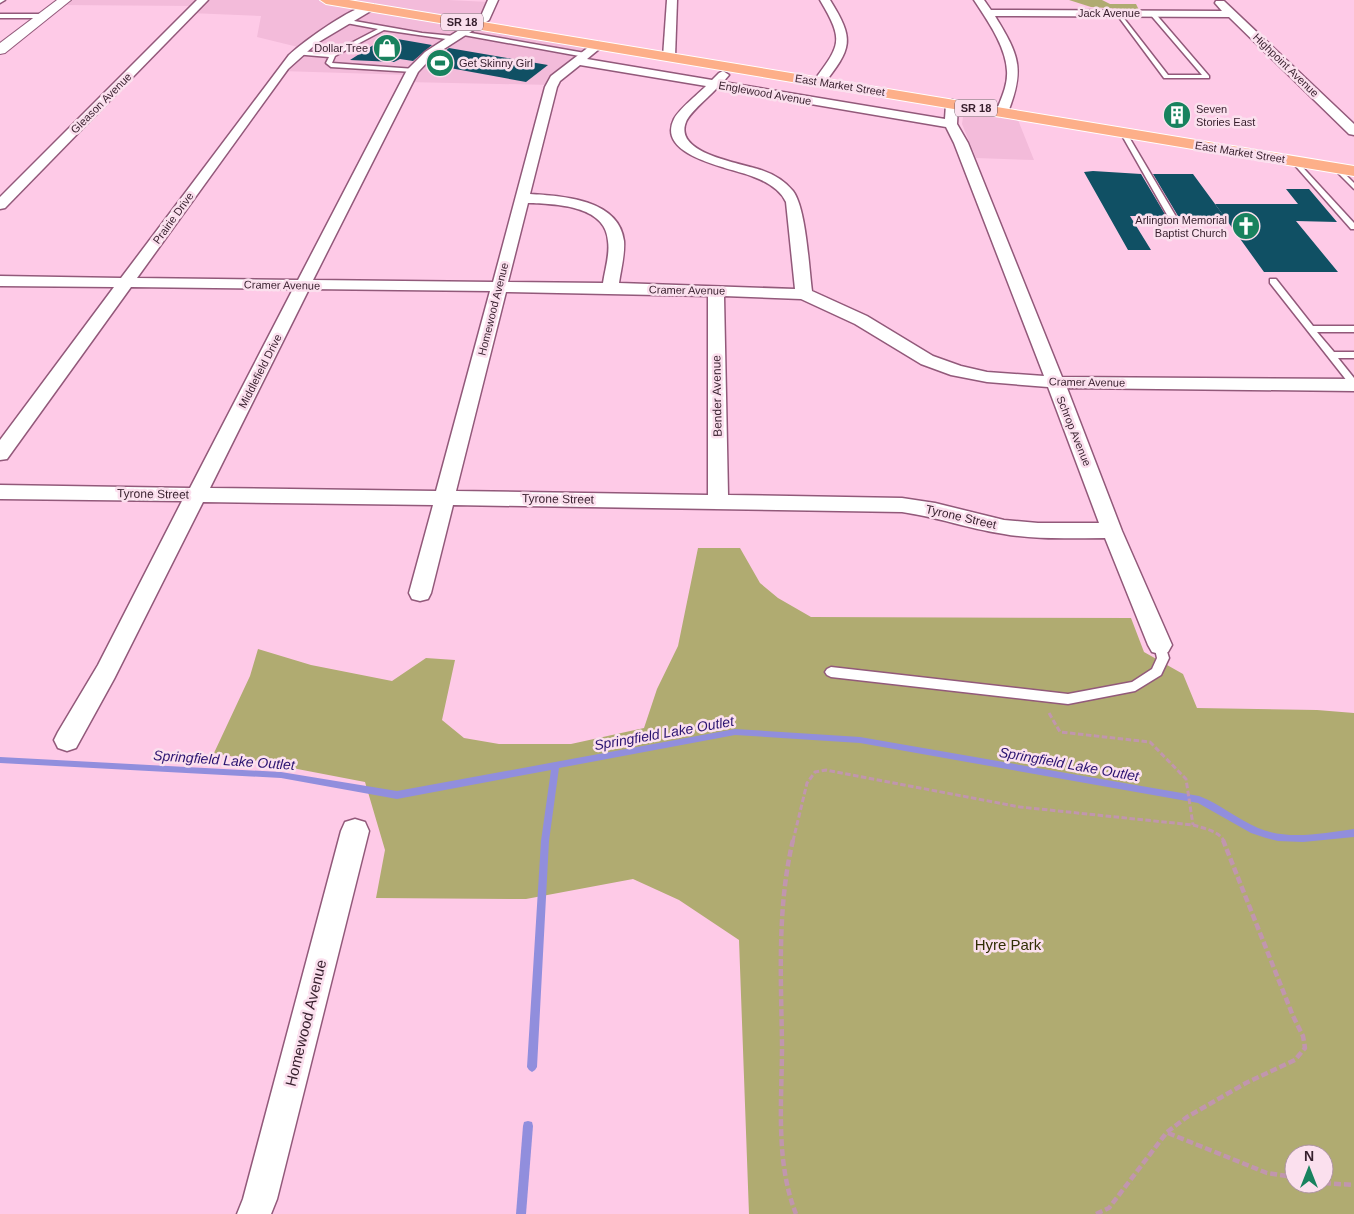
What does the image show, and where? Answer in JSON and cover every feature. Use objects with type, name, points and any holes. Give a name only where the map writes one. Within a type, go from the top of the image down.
[{"type":"main road","points":[[0,50],[65,0]]},
{"type":"main road","name":"East Market Street","points":[[326,0],[476,25],[587,54],[669,57],[1354,171]]},
{"type":"street","name":"Gleason Avenue","points":[[0,205],[203,0]]},
{"type":"street","points":[[476,25],[485,18],[493,0]]},
{"type":"street","points":[[669,57],[672,0]]},
{"type":"street","points":[[819,82],[832,66],[843,46],[842,30],[825,0]]},
{"type":"street","points":[[979,0],[1008,50],[1012,64],[1012,82],[1002,112]]},
{"type":"street","name":"Highpoint Avenue","points":[[1218,0],[1354,131]]},
{"type":"street","name":"Prairie Drive","points":[[0,454],[284,67],[296,53],[317,37],[370,7]]},
{"type":"street","name":"Jack Avenue","points":[[988,13],[1231,14]]},
{"type":"street","name":"Middlefield Drive","points":[[67,740],[106,672],[413,70],[429,54],[476,25]]},
{"type":"street","name":"Englewood Avenue","points":[[587,54],[715,84],[951,124]]},
{"type":"street","name":"Homewood Avenue","points":[[420,593],[551,87],[556,79],[587,54]]},
{"type":"street","points":[[731,67],[680,120],[678,128],[680,137],[686,146],[705,158],[759,174],[773,180],[787,191],[793,202],[804,294]]},
{"type":"street","name":"Schrop Avenue","points":[[952,104],[951,124],[961,143],[1094,480],[1112,531],[1160,645]]},
{"type":"street","points":[[522,198],[572,202],[596,212],[610,223],[614,229],[616,240],[610,288]]},
{"type":"street","name":"Cramer Avenue","points":[[0,281],[610,288],[804,294],[861,320],[909,351],[942,367],[987,377],[1054,382],[1354,385]]},
{"type":"street","name":"Bender Avenue","points":[[716,290],[718,502]]},
{"type":"street","name":"Tyrone Street","points":[[0,492],[902,505],[935,510],[1004,527],[1038,530],[1112,531]]},
{"type":"street","name":"Homewood Avenue","points":[[254,1214],[260,1199],[355,831]]},
{"type":"lane","points":[[1117,13],[1166,77],[1207,77],[1152,13]]},
{"type":"lane","points":[[0,16],[42,16]]},
{"type":"lane","points":[[343,21],[422,35],[457,36],[587,54]]},
{"type":"lane","points":[[296,53],[333,55],[383,28]]},
{"type":"lane","points":[[333,55],[329,63],[330,65],[413,70]]},
{"type":"lane","points":[[1123,132],[1174,220]]},
{"type":"lane","points":[[1294,161],[1354,227]]},
{"type":"lane","points":[[1336,168],[1354,187]]},
{"type":"lane","points":[[1273,281],[1354,385]]},
{"type":"lane","points":[[1311,329],[1354,330]]},
{"type":"lane","points":[[1331,355],[1354,355]]},
{"type":"lane","points":[[831,672],[1068,699],[1135,686],[1157,672],[1163,658],[1160,645]]},
{"type":"path","points":[[1039,696],[1060,732],[1150,742],[1186,779],[1193,824]]},
{"type":"path","points":[[796,1214],[789,1196],[782,1154],[781,919],[792,844],[807,783],[815,772],[826,770],[1020,807],[1193,824],[1222,837],[1293,1016],[1303,1036],[1305,1048],[1295,1060],[1246,1083],[1187,1117],[1167,1132],[1109,1208],[1096,1214]]},
{"type":"path","points":[[1167,1132],[1267,1172],[1284,1176]]},
{"type":"path","points":[[1334,1184],[1354,1185]]},
{"type":"shaded area","points":[[65,0],[326,0],[598,45],[552,85],[406,82],[410,75],[281,71],[302,48],[257,37],[261,16],[190,13],[196,6],[58,5]]},
{"type":"shaded area","points":[[352,0],[489,2],[479,18],[471,20]]},
{"type":"shaded area","points":[[973,115],[1018,120],[1034,160],[976,158],[962,124],[963,117]]},
{"type":"green space","points":[[1069,0],[1102,0],[1110,4],[1136,4],[1139,10],[1091,7]]},
{"type":"green space","name":"Hyre Park","points":[[698,548],[740,548],[760,583],[778,598],[811,617],[1131,618],[1144,652],[1183,674],[1197,708],[1317,710],[1354,713],[1354,1214],[749,1214],[739,940],[679,900],[633,879],[526,899],[376,898],[385,850],[365,782],[214,753],[250,676],[258,649],[311,665],[392,681],[426,658],[455,660],[442,720],[464,738],[499,744],[571,744],[644,728],[657,689],[678,646]]},
{"type":"building","points":[[386,37],[432,45],[413,61],[400,59],[394,62],[350,60]]},
{"type":"building","points":[[449,48],[548,65],[526,82],[428,64]]},
{"type":"building","points":[[1084,172],[1141,174],[1166,216],[1130,216],[1151,250],[1128,250]]},
{"type":"building","points":[[1153,174],[1193,174],[1226,219],[1191,219],[1178,216]]},
{"type":"building","points":[[1286,189],[1309,189],[1337,222],[1296,221],[1338,272],[1264,272],[1215,204],[1298,204]]},
{"type":"waterway","name":"Springfield Lake Outlet","points":[[0,760],[281,775],[397,795],[735,732],[860,740],[1199,800],[1254,830],[1278,837],[1303,839],[1354,833]]},
{"type":"waterway","points":[[532,1067],[545,841],[555,766]]},
{"type":"waterway","points":[[521,1214],[528,1126]]},
{"type":"place","name":"Dollar Tree","points":[[387,48]]},
{"type":"place","name":"Get Skinny Girl","points":[[440,63]]},
{"type":"place","name":"Seven Stories East","points":[[1177,115]]},
{"type":"place","name":"Arlington Memorial Baptist Church","points":[[1246,226]]}]
